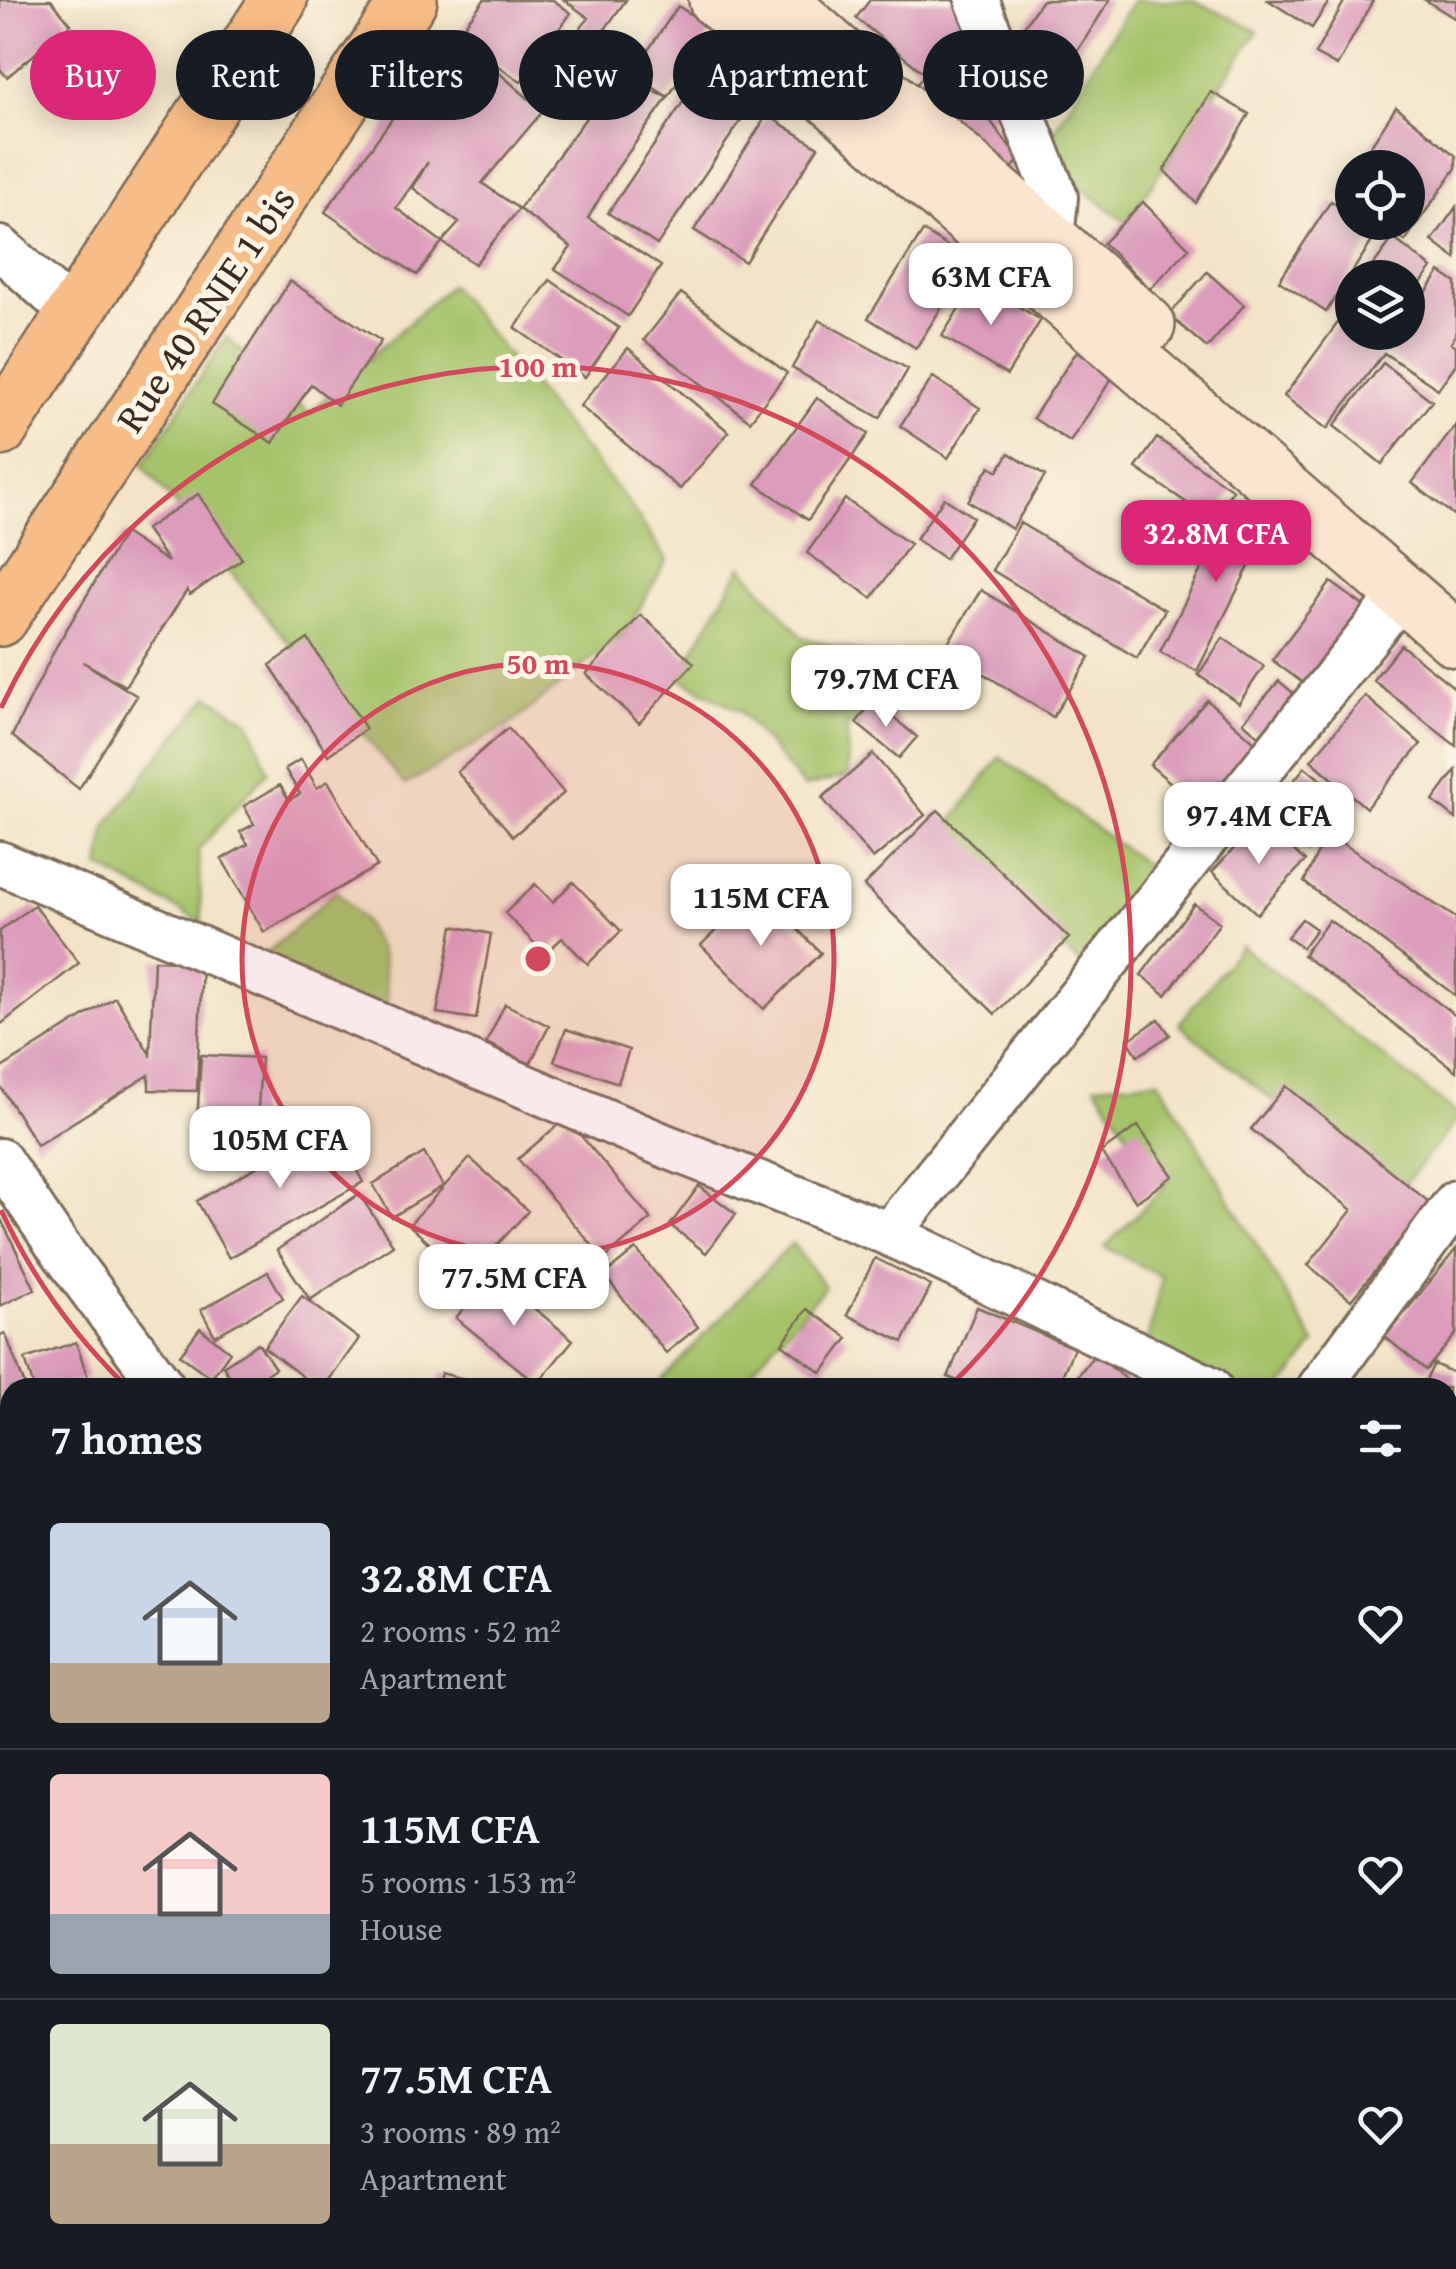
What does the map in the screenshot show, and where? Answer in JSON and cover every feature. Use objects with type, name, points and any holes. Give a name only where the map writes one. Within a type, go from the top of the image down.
[{"type":"main road","points":[[0,428],[279,0]]},
{"type":"main road","name":"Rue 40 RNIE 1 bis","points":[[0,618],[409,0]]},
{"type":"street","points":[[717,0],[1456,640]]},
{"type":"street","points":[[778,0],[1456,599]]},
{"type":"street","points":[[977,0],[1056,197],[1052,240]]},
{"type":"street","points":[[0,248],[74,314]]},
{"type":"street","points":[[889,1234],[1402,594]]},
{"type":"street","points":[[0,863],[663,1146],[889,1234],[1189,1378]]},
{"type":"street","points":[[0,1160],[54,1242],[156,1378]]},
{"type":"street","points":[[1326,1378],[1456,1202]]},
{"type":"green space","points":[[1133,0],[1193,0],[1258,31],[1126,222],[1039,155],[1060,120],[1084,120],[1084,81]]},
{"type":"green space","points":[[450,285],[630,505],[667,560],[627,630],[514,722],[405,785],[143,465],[226,337],[310,413]]},
{"type":"green space","points":[[742,566],[802,637],[902,665],[888,737],[847,723],[848,776],[804,787],[740,711],[678,677]]},
{"type":"green space","points":[[209,696],[250,722],[268,771],[198,850],[202,922],[100,867],[106,827]]},
{"type":"green space","points":[[1000,757],[1159,875],[1085,968],[940,837]]},
{"type":"green space","points":[[336,891],[362,919],[382,956],[389,1016],[301,983],[267,953]]},
{"type":"green space","points":[[1241,946],[1456,1113],[1456,1121],[1393,1199],[1179,1024]]},
{"type":"green space","points":[[1159,1080],[1315,1344],[1289,1378],[1191,1378],[1144,1355],[1162,1277],[1105,1247],[1164,1187],[1095,1085]]},
{"type":"green space","points":[[792,1243],[825,1287],[753,1368],[766,1378],[664,1378]]},
{"type":"building","points":[[0,0],[51,0],[71,24],[64,30],[30,30],[30,58],[7,77],[0,69]]},
{"type":"building","points":[[484,0],[553,0],[571,13],[559,30],[519,30],[519,81],[499,67],[499,30],[461,30]]},
{"type":"building","points":[[564,0],[626,0],[606,30],[579,30],[589,18]]},
{"type":"building","points":[[870,0],[953,0],[970,30],[923,30],[923,72],[903,56],[903,30],[871,30],[856,18]]},
{"type":"building","points":[[1042,0],[1110,0],[1084,41],[1084,30],[1021,30]]},
{"type":"building","points":[[1268,0],[1330,0],[1312,28]]},
{"type":"building","points":[[1345,0],[1373,0],[1337,66],[1315,54]]},
{"type":"building","points":[[1425,0],[1456,0],[1456,19]]},
{"type":"building","points":[[678,6],[713,29],[673,30],[673,89],[668,97],[653,87],[653,43]]},
{"type":"building","points":[[499,73],[519,90],[519,120],[535,120],[482,183],[519,209],[475,264],[442,242],[417,275],[325,212],[391,120],[499,120]],"holes":[[[428,162],[413,188],[459,223],[442,242],[396,208]]]},
{"type":"building","points":[[923,76],[923,114],[909,94]]},
{"type":"building","points":[[653,91],[668,97],[653,118]]},
{"type":"building","points":[[1211,92],[1249,114],[1196,203],[1164,170]]},
{"type":"building","points":[[1396,107],[1456,156],[1456,168],[1425,212],[1425,150],[1368,150]]},
{"type":"building","points":[[673,117],[673,120],[741,120],[657,245],[608,213]]},
{"type":"building","points":[[584,120],[652,120],[588,218],[661,266],[628,316],[555,269],[571,247],[519,209]]},
{"type":"building","points":[[764,120],[775,120],[818,147],[745,262],[694,230]]},
{"type":"building","points":[[927,120],[990,120],[1019,160],[985,201]]},
{"type":"building","points":[[1331,201],[1335,204],[1335,240],[1373,240],[1360,260],[1335,260],[1335,298],[1326,312],[1279,281]]},
{"type":"building","points":[[1143,202],[1189,248],[1150,289],[1103,243]]},
{"type":"building","points":[[1456,207],[1456,259],[1432,241]]},
{"type":"building","points":[[923,231],[971,261],[916,348],[868,318]]},
{"type":"building","points":[[1396,240],[1422,260],[1377,260]]},
{"type":"building","points":[[1207,272],[1244,305],[1207,348],[1169,315]]},
{"type":"building","points":[[1440,272],[1456,283],[1456,335],[1451,343],[1456,346],[1456,364],[1438,389],[1384,353],[1327,429],[1284,396],[1335,327],[1335,350],[1425,350],[1425,294]]},
{"type":"building","points":[[550,280],[619,328],[585,377],[515,328]]},
{"type":"building","points":[[290,281],[381,341],[337,405],[311,384],[273,443],[212,404]]},
{"type":"building","points":[[976,281],[1041,320],[1007,375],[942,336]]},
{"type":"building","points":[[681,293],[787,373],[750,421],[644,340]]},
{"type":"building","points":[[819,320],[908,369],[880,418],[792,368]]},
{"type":"building","points":[[628,348],[729,432],[680,489],[580,406]]},
{"type":"building","points":[[1077,351],[1114,375],[1070,442],[1033,418]]},
{"type":"building","points":[[1383,363],[1432,401],[1382,464],[1334,426]]},
{"type":"building","points":[[933,377],[980,408],[948,458],[900,426]]},
{"type":"building","points":[[817,398],[868,434],[808,520],[756,484]]},
{"type":"building","points":[[1456,425],[1456,517],[1412,483]]},
{"type":"building","points":[[1157,438],[1233,490],[1212,520],[1136,468]]},
{"type":"building","points":[[1009,453],[1045,476],[1012,529],[968,501],[990,466],[998,471]]},
{"type":"building","points":[[198,494],[242,559],[190,595],[187,590],[125,686],[83,662],[137,696],[79,789],[12,736],[56,647],[124,533],[168,562],[146,529]]},
{"type":"building","points":[[944,498],[973,517],[945,559],[916,539]]},
{"type":"building","points":[[845,499],[910,544],[872,598],[807,553]]},
{"type":"building","points":[[1236,499],[1273,518],[1197,671],[1160,652]]},
{"type":"building","points":[[1020,523],[1165,610],[1137,658],[992,570]]},
{"type":"building","points":[[1331,582],[1369,610],[1311,689],[1272,660]]},
{"type":"building","points":[[981,590],[1090,657],[1053,717],[944,649]]},
{"type":"building","points":[[641,615],[694,663],[639,723],[586,674]]},
{"type":"building","points":[[1223,638],[1264,666],[1239,703],[1198,675]]},
{"type":"building","points":[[308,639],[366,729],[328,755],[270,665]]},
{"type":"building","points":[[1401,645],[1456,689],[1456,746],[1373,680]]},
{"type":"building","points":[[1279,681],[1305,703],[1269,745],[1243,722]]},
{"type":"building","points":[[1365,696],[1421,744],[1366,808],[1311,760]]},
{"type":"building","points":[[1207,700],[1263,749],[1206,813],[1150,765]]},
{"type":"building","points":[[873,701],[917,737],[899,758],[856,723]]},
{"type":"building","points":[[508,728],[564,793],[513,836],[457,772]]},
{"type":"building","points":[[873,754],[925,815],[873,859],[822,798]]},
{"type":"building","points":[[301,759],[317,788],[328,781],[377,866],[264,932],[222,859],[248,844],[240,832],[254,824],[244,806],[280,785],[289,800],[300,794],[285,769]]},
{"type":"building","points":[[1305,767],[1347,801],[1308,851],[1265,816]]},
{"type":"building","points":[[1456,770],[1456,819],[1433,801]]},
{"type":"building","points":[[938,810],[1069,938],[995,1014],[864,886]]},
{"type":"building","points":[[1261,820],[1305,861],[1257,914],[1212,872]]},
{"type":"building","points":[[1327,833],[1456,918],[1456,996],[1304,882]]},
{"type":"building","points":[[573,882],[621,931],[588,964],[562,938],[545,954],[505,913],[535,884],[553,902]]},
{"type":"building","points":[[758,889],[821,953],[764,1009],[701,945]]},
{"type":"building","points":[[1194,904],[1220,923],[1166,995],[1141,975]]},
{"type":"building","points":[[34,905],[79,963],[0,1025],[0,931]]},
{"type":"building","points":[[1302,919],[1316,929],[1302,948],[1287,937]]},
{"type":"building","points":[[1329,920],[1456,1016],[1456,1071],[1303,955]]},
{"type":"building","points":[[453,926],[491,934],[476,1019],[437,1013]]},
{"type":"building","points":[[154,960],[202,962],[197,1091],[149,1090],[149,1075],[37,1145],[0,1086],[0,1069],[115,997],[150,1054]]},
{"type":"building","points":[[505,1004],[549,1026],[530,1064],[486,1043]]},
{"type":"building","points":[[1159,1019],[1170,1035],[1138,1056],[1128,1040]]},
{"type":"building","points":[[566,1029],[629,1050],[618,1083],[554,1061]]},
{"type":"building","points":[[201,1055],[261,1058],[256,1144],[196,1140]]},
{"type":"building","points":[[1286,1086],[1430,1203],[1351,1300],[1308,1265],[1352,1210],[1251,1129]]},
{"type":"building","points":[[566,1118],[651,1219],[604,1259],[518,1159]]},
{"type":"building","points":[[331,1124],[363,1182],[229,1258],[197,1201]]},
{"type":"building","points":[[1138,1126],[1173,1176],[1136,1202],[1101,1152]]},
{"type":"building","points":[[424,1153],[443,1186],[392,1217],[373,1184]]},
{"type":"building","points":[[470,1158],[528,1211],[467,1278],[409,1225]]},
{"type":"building","points":[[699,1186],[736,1214],[706,1253],[670,1225]]},
{"type":"building","points":[[359,1194],[393,1245],[310,1300],[277,1250]]},
{"type":"building","points":[[0,1217],[35,1289],[0,1306]]},
{"type":"building","points":[[636,1249],[698,1327],[666,1353],[604,1275]]},
{"type":"building","points":[[1456,1249],[1456,1334],[1426,1370],[1385,1337]]},
{"type":"building","points":[[875,1258],[931,1286],[903,1342],[847,1315]]},
{"type":"building","points":[[268,1272],[283,1298],[215,1336],[201,1310]]},
{"type":"building","points":[[491,1273],[573,1340],[542,1378],[530,1378],[456,1318]]},
{"type":"building","points":[[302,1296],[359,1339],[330,1378],[304,1378],[264,1347]]},
{"type":"building","points":[[977,1307],[1074,1348],[1061,1378],[948,1377]]},
{"type":"building","points":[[807,1309],[848,1338],[822,1373],[782,1344]]},
{"type":"building","points":[[200,1328],[230,1352],[211,1378],[180,1355]]},
{"type":"building","points":[[5,1333],[22,1378],[0,1378],[0,1335]]},
{"type":"building","points":[[76,1342],[88,1378],[31,1378],[25,1359]]},
{"type":"building","points":[[258,1343],[275,1368],[260,1378],[230,1378],[223,1366]]},
{"type":"building","points":[[1095,1354],[1125,1378],[1076,1378]]},
{"type":"building","points":[[1434,1364],[1456,1374],[1456,1378],[1427,1378]]}]
